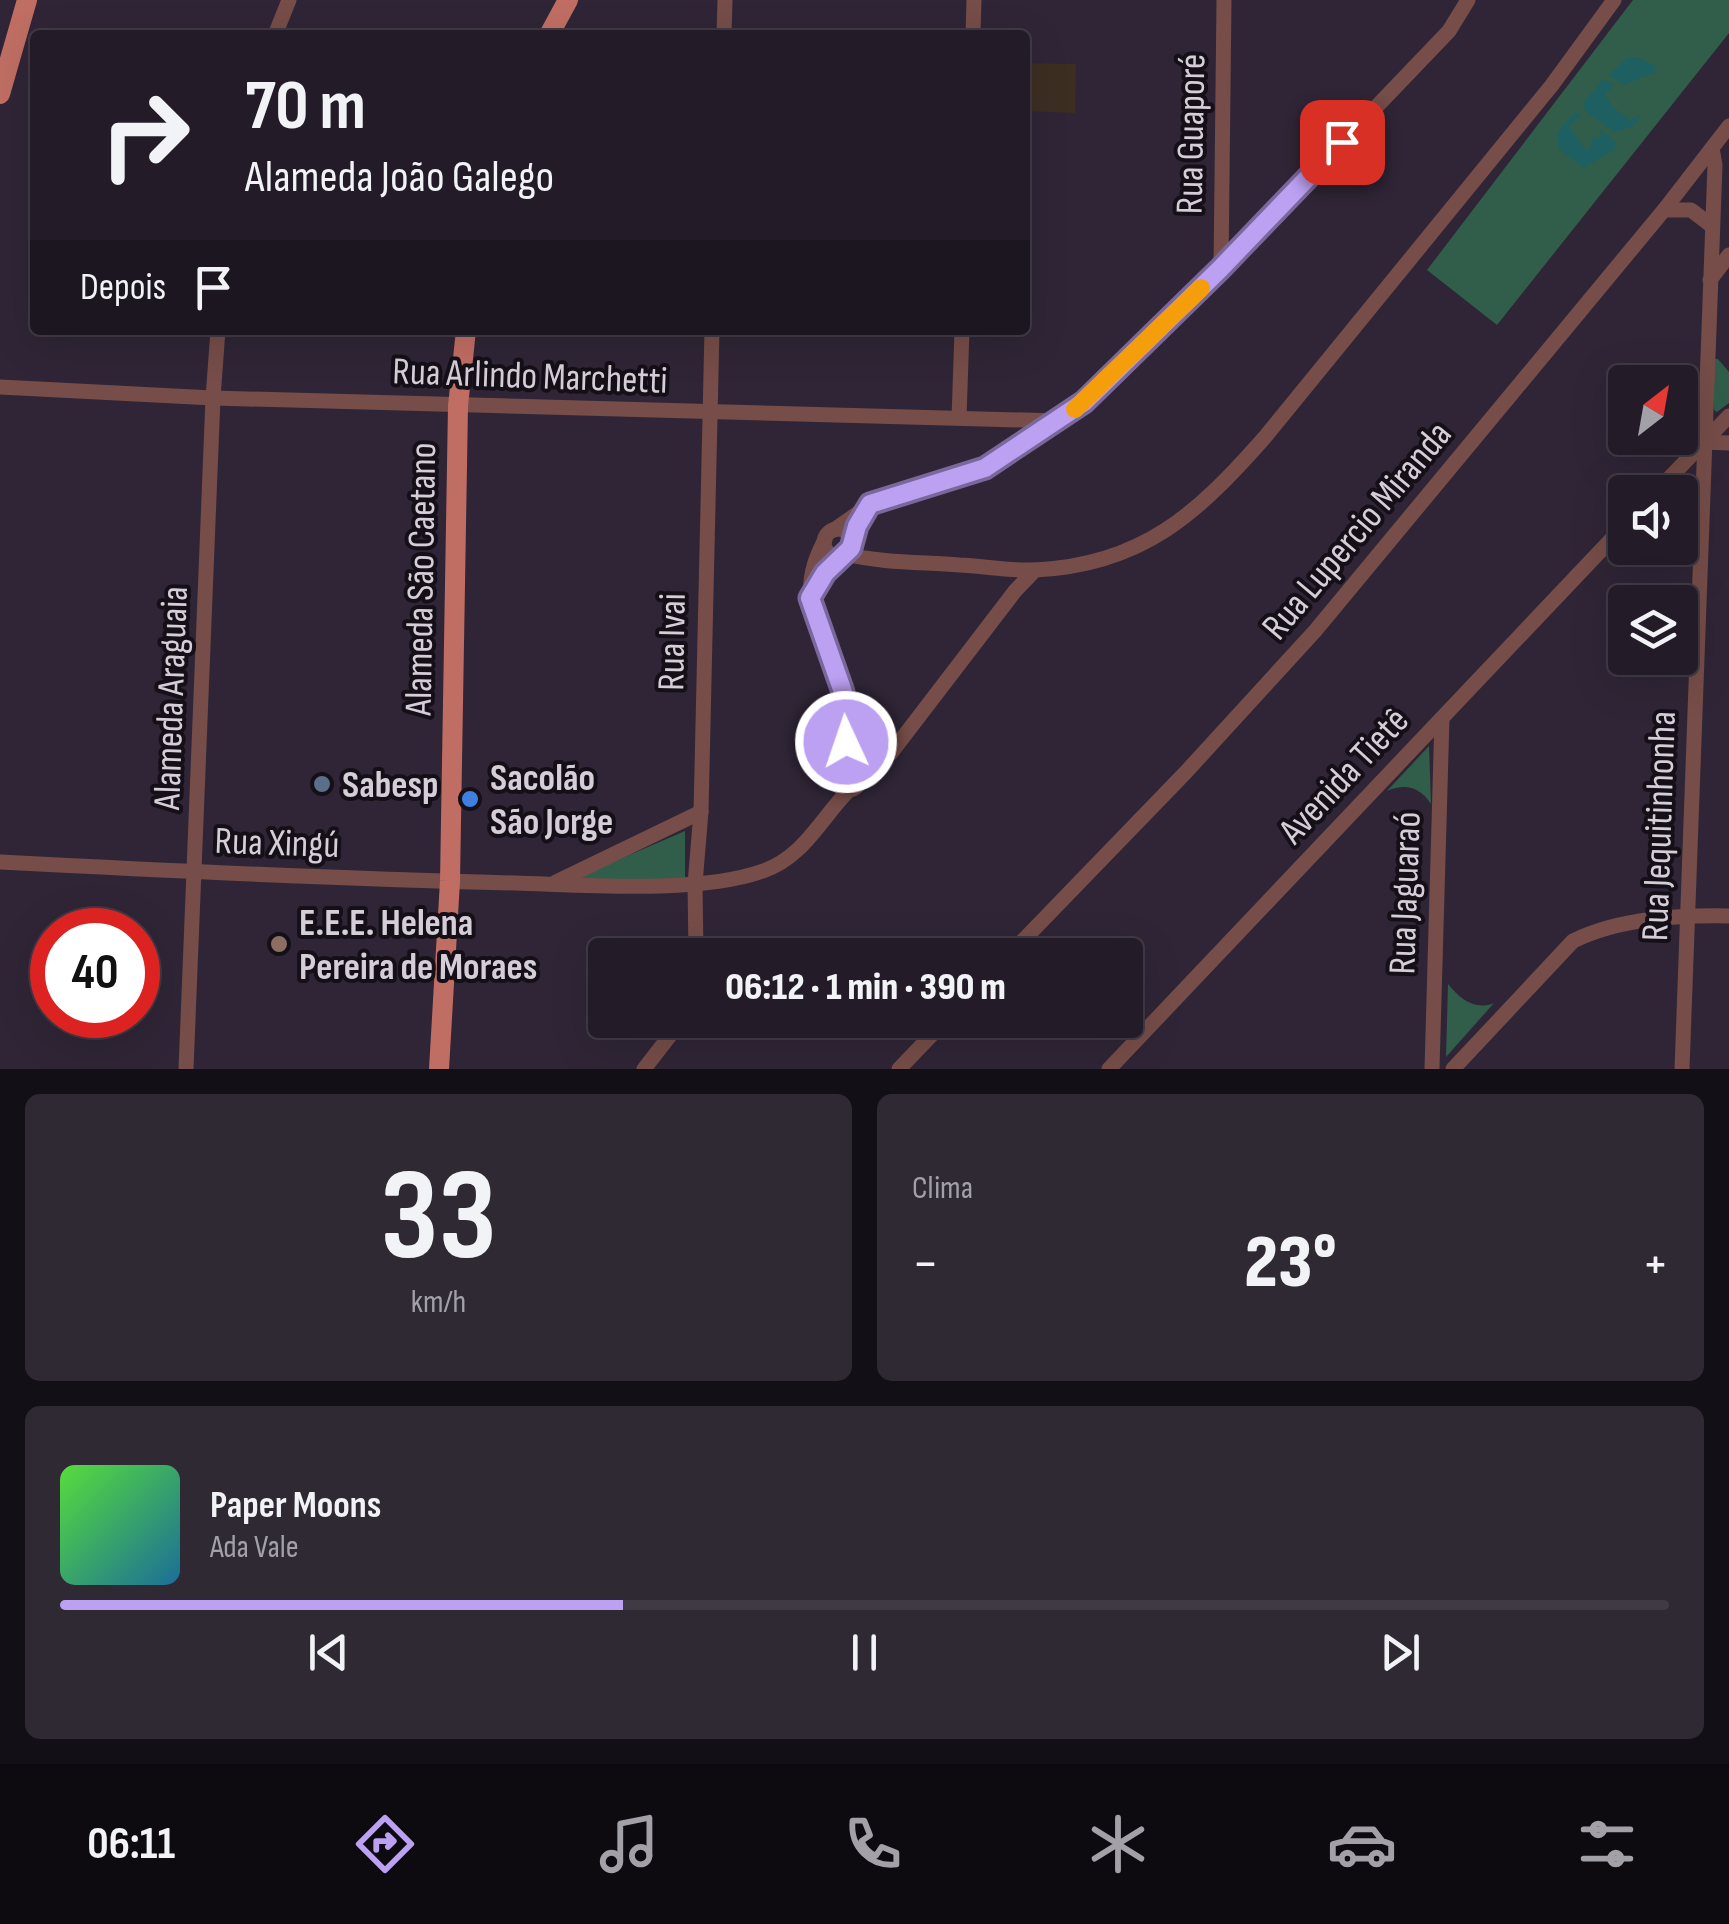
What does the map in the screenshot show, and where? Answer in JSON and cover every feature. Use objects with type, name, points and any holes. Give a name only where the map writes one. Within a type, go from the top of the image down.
[{"type":"main road","points":[[0,94],[26,0]]},
{"type":"main road","points":[[552,30],[568,0]]},
{"type":"main road","name":"Alameda São Caetano","points":[[439,1069],[450,882],[458,406],[465,335]]},
{"type":"street","points":[[277,30],[288,0]]},
{"type":"street","points":[[724,30],[725,0]]},
{"type":"street","points":[[973,30],[974,0]]},
{"type":"street","name":"Rua Guaporé","points":[[1220,269],[1224,0]]},
{"type":"street","points":[[849,776],[843,692],[810,598],[810,572],[829,535],[870,504],[985,468],[1058,421],[1121,367],[1220,269],[1449,30],[1468,0]]},
{"type":"street","points":[[829,535],[829,553],[847,548],[874,559],[1035,570],[1089,562],[1143,544],[1189,516],[1226,482],[1552,84],[1614,0]]},
{"type":"street","name":"Rua Lupercio Miranda","points":[[1025,938],[1316,632],[1729,126]]},
{"type":"street","name":"Rua Jequitinhonha","points":[[1682,1069],[1715,165],[1712,148]]},
{"type":"street","points":[[1664,210],[1691,210],[1712,226]]},
{"type":"street","points":[[1710,280],[1729,255]]},
{"type":"street","name":"Alameda Araguaia","points":[[186,1069],[218,335]]},
{"type":"street","name":"Rua Ivai","points":[[696,938],[712,335]]},
{"type":"street","points":[[959,418],[962,335]]},
{"type":"street","name":"Rua Arlindo Marchetti","points":[[0,387],[458,406],[1058,421]]},
{"type":"street","points":[[1672,475],[1729,416]]},
{"type":"street","points":[[1704,442],[1729,442]]},
{"type":"street","points":[[810,598],[847,548],[870,504]]},
{"type":"street","points":[[829,535],[843,530],[847,548]]},
{"type":"street","name":"Avenida Tietê","points":[[1109,1069],[1608,543]]},
{"type":"street","name":"Rua Xingú","points":[[0,862],[552,884],[695,884],[747,876],[786,861],[812,836],[849,776],[890,753],[1015,590],[1035,570]]},
{"type":"street","name":"Rua Jaguaraó","points":[[1432,1069],[1442,718]]},
{"type":"street","name":"Rua Xingú","points":[[552,884],[700,812]]},
{"type":"street","points":[[1452,1069],[1574,941],[1600,931],[1687,915],[1729,916]]},
{"type":"street","points":[[644,1069],[668,1038]]},
{"type":"street","points":[[898,1069],[928,1038]]},
{"type":"shaded area","points":[[1633,0],[1729,0],[1729,33],[1497,325],[1427,270]]},
{"type":"shaded area","points":[[1628,57],[1654,65],[1656,72],[1623,85],[1609,75]]},
{"type":"shaded area","points":[[1030,63],[1076,64],[1075,113],[1030,111]]},
{"type":"shaded area","points":[[1603,79],[1614,85],[1605,95],[1613,107],[1630,120],[1642,114],[1634,126],[1614,132],[1585,111],[1584,102]]},
{"type":"shaded area","points":[[1575,112],[1581,115],[1569,126],[1584,148],[1590,149],[1593,136],[1601,138],[1600,129],[1616,142],[1614,150],[1584,168],[1559,149],[1557,133]]},
{"type":"shaded area","points":[[1713,359],[1718,359],[1729,372],[1729,403],[1717,412],[1714,410]]},
{"type":"shaded area","points":[[1429,746],[1431,804],[1412,788],[1387,791]]},
{"type":"shaded area","points":[[685,831],[685,883],[569,881]]},
{"type":"shaded area","points":[[1448,984],[1468,1002],[1480,1006],[1494,1003],[1446,1057]]},
{"type":"slow traffic","points":[[1075,409],[1201,288]]},
{"type":"place","name":"Sabesp","points":[[322,784]]},
{"type":"place","name":"Sacolão São Jorge","points":[[470,799]]},
{"type":"place","name":"E.E.E. Helena Pereira de Moraes","points":[[279,944]]},
{"type":"route","points":[[846,742],[843,692],[810,598],[832,564],[851,548],[857,526],[870,504],[985,468],[1007,457],[1084,402],[1342,142]]}]
